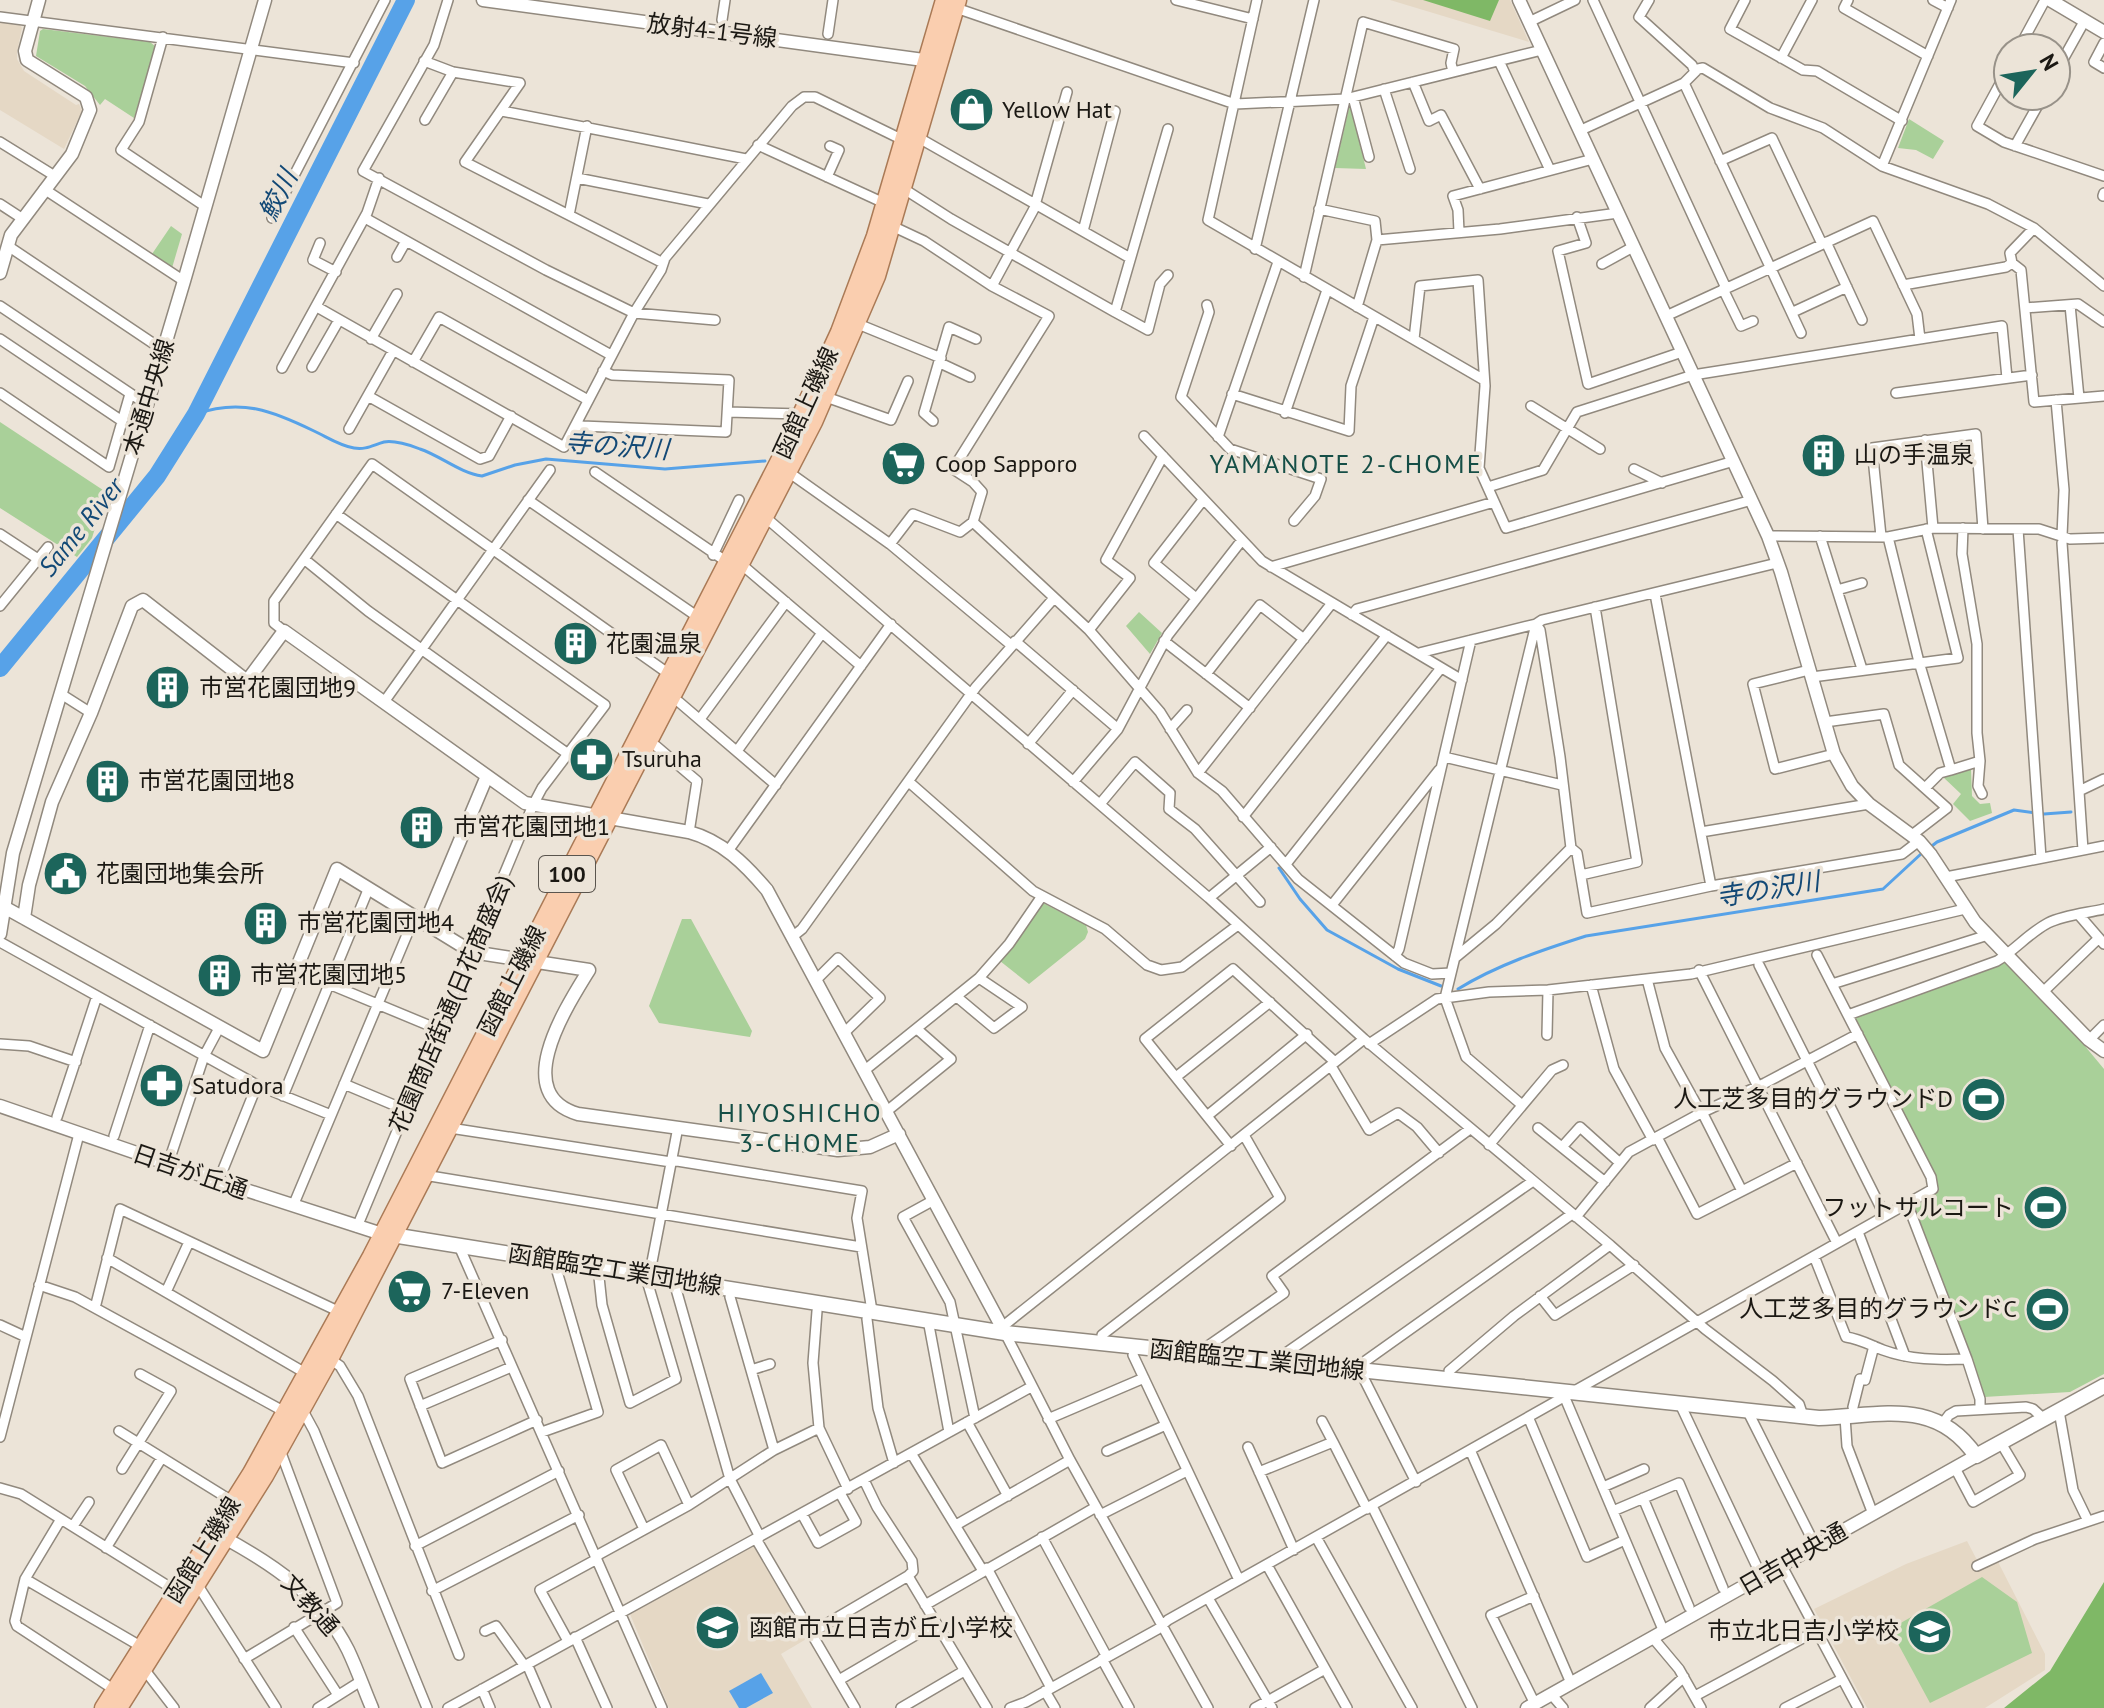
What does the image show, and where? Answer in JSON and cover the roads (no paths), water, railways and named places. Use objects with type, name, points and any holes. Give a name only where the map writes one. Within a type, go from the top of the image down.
[{"type":"main road","name":"函館上磯線","points":[[119,1708],[197,1584],[232,1501],[330,1359],[388,1234],[604,816],[727,560],[765,517],[802,414],[839,332],[884,203],[911,139],[952,3]]},
{"type":"main road","name":"函館上磯線","points":[[604,816],[669,674],[727,560],[826,397],[877,276],[904,189],[911,139]]},
{"type":"main road","name":"函館上磯線","points":[[103,1708],[176,1591],[280,1450],[307,1374],[340,1312],[450,1128],[529,962]]},
{"type":"main road","name":"函館臨空工業団地線","points":[[388,1234],[870,1315],[1362,1366],[1569,1395],[1803,1416],[1849,1412],[1895,1413],[1922,1416],[1943,1423]]},
{"type":"main road","points":[[1943,1423],[1964,1439],[1976,1456],[2104,1387]]},
{"type":"street","points":[[0,273],[11,235],[72,154],[90,110],[82,94],[27,60],[25,51],[39,0]]},
{"type":"street","name":"本通中央線","points":[[0,934],[13,853],[265,0]]},
{"type":"street","points":[[272,218],[385,0]]},
{"type":"street","points":[[448,0],[434,45],[363,171],[546,270],[634,313],[715,320]]},
{"type":"street","name":"放射4-1号線","points":[[483,0],[934,62]]},
{"type":"street","points":[[722,20],[725,0]]},
{"type":"street","points":[[828,34],[833,0]]},
{"type":"street","points":[[1176,0],[1253,19]]},
{"type":"street","points":[[1257,0],[1208,220],[1484,380]]},
{"type":"street","points":[[1255,249],[1314,0]]},
{"type":"street","points":[[1519,0],[1768,536],[1834,754],[1847,780],[1869,804],[1921,844],[1965,909],[2089,1040],[2104,1051]]},
{"type":"street","points":[[1529,22],[1575,0]]},
{"type":"street","points":[[1593,0],[1642,102],[1741,326],[1753,321]]},
{"type":"street","points":[[1649,0],[1639,17],[1692,65],[1695,72]]},
{"type":"street","points":[[1745,0],[1730,29],[1803,70],[1817,71],[1902,121]]},
{"type":"street","points":[[1781,58],[1812,0]]},
{"type":"street","points":[[1848,0],[1844,8],[1928,56]]},
{"type":"street","points":[[1882,166],[1949,4],[1933,0]]},
{"type":"street","points":[[2028,32],[2047,0],[2104,32]]},
{"type":"street","points":[[952,3],[1235,104],[1349,98],[1542,50]]},
{"type":"street","points":[[0,17],[354,63]]},
{"type":"street","points":[[2072,43],[2085,20]]},
{"type":"street","points":[[1304,277],[1349,98],[1363,22],[1454,49],[1453,72]]},
{"type":"street","points":[[163,37],[139,122],[121,150],[206,207]]},
{"type":"street","points":[[2104,43],[2094,62],[2104,68]]},
{"type":"street","points":[[424,61],[453,72],[520,83],[465,162],[663,263]]},
{"type":"street","points":[[1499,61],[1550,170]]},
{"type":"street","points":[[1579,131],[1684,83],[1703,68],[1770,108],[1823,128],[1882,166],[1988,204],[2034,228],[2104,286]]},
{"type":"street","points":[[425,120],[453,72]]},
{"type":"street","points":[[1413,82],[1429,121],[1441,115],[1480,189]]},
{"type":"street","points":[[1684,83],[1801,333]]},
{"type":"street","points":[[1384,89],[1410,169]]},
{"type":"street","points":[[992,286],[1036,205],[1067,92]]},
{"type":"street","points":[[317,307],[564,447],[663,263],[746,159],[792,106],[804,97],[815,97],[911,139],[1130,258]]},
{"type":"street","points":[[1349,98],[1369,157]]},
{"type":"street","points":[[1992,98],[1977,126],[2015,146],[2104,176]]},
{"type":"street","points":[[502,111],[746,159]]},
{"type":"street","points":[[1083,231],[1115,111]]},
{"type":"street","points":[[2015,146],[2034,112]]},
{"type":"street","points":[[569,215],[587,126]]},
{"type":"street","points":[[1115,312],[1168,129]]},
{"type":"street","points":[[1720,161],[1772,138],[1862,320]]},
{"type":"street","points":[[0,142],[50,173]]},
{"type":"street","points":[[758,145],[884,203]]},
{"type":"street","points":[[827,177],[839,150],[830,146]]},
{"type":"street","points":[[1459,232],[1458,210],[1453,196],[1593,159]]},
{"type":"street","points":[[282,368],[365,218],[379,178]]},
{"type":"street","points":[[577,178],[708,204]]},
{"type":"street","points":[[44,189],[184,281]]},
{"type":"street","points":[[904,189],[1148,330],[1160,284],[1168,275]]},
{"type":"street","points":[[0,204],[23,219]]},
{"type":"street","points":[[1319,209],[1375,221],[1377,240],[1357,307]]},
{"type":"street","points":[[1377,240],[1618,213]]},
{"type":"street","points":[[1577,217],[1586,243],[1558,251],[1588,384],[1682,352]]},
{"type":"street","points":[[365,218],[611,355]]},
{"type":"street","points":[[1666,316],[1873,221],[1917,314],[1920,339]]},
{"type":"street","points":[[890,544],[913,514],[960,532],[973,522],[982,492],[953,469],[1049,316],[992,286],[924,241],[892,226]]},
{"type":"street","points":[[2034,228],[2010,253],[2012,263],[2021,270],[2034,402],[2104,396]]},
{"type":"street","points":[[397,257],[406,241]]},
{"type":"street","points":[[320,243],[313,260],[336,272]]},
{"type":"street","points":[[8,246],[163,350]]},
{"type":"street","points":[[1602,264],[1633,247]]},
{"type":"street","points":[[1218,437],[1278,262]]},
{"type":"street","points":[[1903,285],[2006,267],[2012,263]]},
{"type":"street","points":[[1414,339],[1420,286],[1478,280],[1484,380],[1479,468],[1506,528],[1734,461]]},
{"type":"street","points":[[1793,312],[1847,287]]},
{"type":"street","points":[[1285,413],[1327,290]]},
{"type":"street","points":[[371,339],[397,294]]},
{"type":"street","points":[[2025,308],[2078,304],[2104,322]]},
{"type":"street","points":[[1207,305],[1209,312],[1181,397],[1230,449],[1321,479],[1315,496],[1294,521]]},
{"type":"street","points":[[2070,305],[2079,398]]},
{"type":"street","points":[[0,306],[130,394],[145,408]]},
{"type":"street","points":[[413,362],[439,317],[588,400]]},
{"type":"street","points":[[1232,394],[1349,431],[1351,386],[1374,317]]},
{"type":"street","points":[[312,367],[339,320]]},
{"type":"street","points":[[858,324],[940,360],[970,377]]},
{"type":"street","points":[[1488,487],[1543,470],[1577,412],[1693,375],[2002,326],[2007,378]]},
{"type":"street","points":[[933,421],[924,413],[949,327],[976,339]]},
{"type":"street","points":[[0,339],[122,421]]},
{"type":"street","points":[[349,429],[393,351]]},
{"type":"street","points":[[577,424],[726,432],[729,380],[612,375],[603,371]]},
{"type":"street","points":[[1896,393],[2032,375]]},
{"type":"street","points":[[826,397],[891,420],[908,381]]},
{"type":"street","points":[[0,393],[109,467],[130,394]]},
{"type":"street","points":[[368,396],[480,459],[489,456],[511,416]]},
{"type":"street","points":[[2056,400],[2064,490],[2062,540],[2083,850]]},
{"type":"street","points":[[1531,406],[1600,449]]},
{"type":"street","points":[[728,412],[802,414]]},
{"type":"street","points":[[1951,770],[1884,536],[1872,448],[1976,434],[1983,529]]},
{"type":"street","points":[[1144,436],[1271,567],[1462,680]]},
{"type":"street","points":[[1834,754],[1775,769],[1753,684],[1810,673],[1958,658],[1930,528],[1925,440]]},
{"type":"street","points":[[1089,630],[1130,578],[1106,560],[1163,456]]},
{"type":"street","points":[[669,674],[372,464],[274,601],[274,623],[525,803],[699,835],[728,851],[767,890],[1004,1330],[1070,1460],[1208,1708]]},
{"type":"street","points":[[783,469],[890,544],[1118,729]]},
{"type":"street","points":[[1634,469],[1662,483]]},
{"type":"street","points":[[384,702],[550,470]]},
{"type":"street","points":[[595,472],[786,602],[861,666]]},
{"type":"street","points":[[528,500],[698,617]]},
{"type":"street","points":[[727,560],[739,500]]},
{"type":"street","points":[[1196,598],[1154,563],[1203,500]]},
{"type":"street","points":[[1352,615],[1357,609],[1752,500]]},
{"type":"street","points":[[1271,567],[1494,502]]},
{"type":"street","points":[[336,514],[457,600]]},
{"type":"street","points":[[765,517],[1209,898],[1366,1042],[1634,1265],[1697,1322],[1773,1381],[1799,1404],[1803,1416]]},
{"type":"street","points":[[973,522],[1089,630],[1170,729],[1198,773],[1222,791],[1298,879],[1404,963],[1432,974],[1451,973]]},
{"type":"street","points":[[1768,536],[1884,536],[1930,528],[1963,528],[2039,529],[2062,540],[2104,538]]},
{"type":"street","points":[[1963,528],[1962,554],[1977,644],[1978,786],[1982,794]]},
{"type":"street","points":[[2018,529],[2041,858]]},
{"type":"street","points":[[0,534],[38,559]]},
{"type":"street","points":[[1820,536],[1862,669]]},
{"type":"street","points":[[1073,782],[1118,729],[1164,641],[1242,540]]},
{"type":"street","points":[[0,606],[48,547]]},
{"type":"street","points":[[304,559],[368,611],[568,754]]},
{"type":"street","points":[[1419,653],[1777,563]]},
{"type":"street","points":[[1837,590],[1862,583]]},
{"type":"street","points":[[1655,594],[1711,886]]},
{"type":"street","points":[[792,937],[802,929],[971,694],[1054,598]]},
{"type":"street","points":[[24,918],[29,885],[52,802],[91,713],[132,606],[143,600],[247,681],[284,631]]},
{"type":"street","name":"花園商店街通(日花商盛会)","points":[[357,1227],[533,805],[542,788],[605,705],[457,600]]},
{"type":"street","points":[[700,719],[786,602]]},
{"type":"street","points":[[1198,773],[1332,603]]},
{"type":"street","points":[[1206,674],[1260,605],[1304,639]]},
{"type":"street","points":[[1581,875],[1637,862],[1595,607]]},
{"type":"street","points":[[728,851],[891,624]]},
{"type":"street","points":[[1536,624],[1540,630],[1558,743],[1571,848],[1577,853],[1587,913],[1711,886],[1902,854],[1921,844],[1947,808],[1899,765],[1884,714],[1825,722]]},
{"type":"street","points":[[1522,1105],[1466,1057],[1445,998],[1536,624]]},
{"type":"street","points":[[737,751],[822,633]]},
{"type":"street","points":[[1243,817],[1387,635]]},
{"type":"street","points":[[1395,956],[1471,640]]},
{"type":"street","points":[[1164,641],[1250,708]]},
{"type":"street","points":[[1286,864],[1441,668]]},
{"type":"street","points":[[1028,744],[1073,690]]},
{"type":"street","points":[[62,691],[91,713]]},
{"type":"street","points":[[679,702],[776,785]]},
{"type":"street","points":[[1170,729],[1187,710]]},
{"type":"street","points":[[656,746],[697,781],[690,826]]},
{"type":"street","points":[[1925,788],[1940,773],[1980,761]]},
{"type":"street","points":[[1100,804],[1135,762],[1170,793],[1169,809],[1195,829],[1260,902]]},
{"type":"street","points":[[1443,762],[1499,770],[1562,785]]},
{"type":"street","points":[[1332,905],[1443,762]]},
{"type":"street","points":[[293,1206],[377,1004],[487,776]]},
{"type":"street","points":[[2079,791],[2104,779]]},
{"type":"street","points":[[909,782],[1033,891],[1105,929],[1141,961],[1161,970],[1188,964],[1238,925]]},
{"type":"street","points":[[1701,832],[1869,804]]},
{"type":"street","points":[[1946,877],[2104,846]]},
{"type":"street","points":[[1209,898],[1271,847]]},
{"type":"street","points":[[1456,957],[1496,924],[1571,848]]},
{"type":"street","points":[[4,907],[263,1051],[337,869],[472,952],[589,970],[565,1009],[546,1058],[545,1080],[552,1096],[566,1109],[578,1114],[846,1150],[877,1145],[899,1134]]},
{"type":"street","points":[[283,1096],[368,890]]},
{"type":"street","points":[[865,1070],[979,978],[1009,944],[1042,896]]},
{"type":"street","points":[[1004,1330],[1333,1064],[1437,999],[1691,974],[1965,909]]},
{"type":"street","points":[[1848,1015],[1997,961],[2052,921],[2104,909]]},
{"type":"street","points":[[2044,991],[2101,941],[2079,915]]},
{"type":"street","points":[[1832,984],[1988,935]]},
{"type":"street","points":[[0,942],[257,1085],[331,1115]]},
{"type":"street","points":[[1010,1708],[1471,1452],[1933,1189],[1931,1177],[1817,955]]},
{"type":"street","points":[[815,981],[838,958],[880,998],[844,1033]]},
{"type":"street","points":[[1759,965],[1885,1216]]},
{"type":"street","points":[[1231,1146],[1145,1039],[1233,969],[1307,1034],[1333,1064],[1369,1130],[1398,1113],[1417,1127],[1439,1153]]},
{"type":"street","points":[[1699,970],[1837,1243]]},
{"type":"street","points":[[957,997],[994,1028],[1022,1007],[979,978]]},
{"type":"street","points":[[1647,979],[1665,1048],[1742,1191]]},
{"type":"street","points":[[329,984],[440,1030]]},
{"type":"street","points":[[1591,985],[1614,1069],[1697,1214],[1797,1163]]},
{"type":"street","points":[[1547,1035],[1548,990]]},
{"type":"street","points":[[57,1117],[97,996]]},
{"type":"street","points":[[1176,1077],[1270,1002]]},
{"type":"street","points":[[114,1136],[150,1025]]},
{"type":"street","points":[[2089,1040],[2104,1025]]},
{"type":"street","points":[[171,1155],[204,1056],[219,1028]]},
{"type":"street","points":[[887,1111],[951,1059],[917,1029]]},
{"type":"street","points":[[1207,1116],[1307,1034]]},
{"type":"street","points":[[1416,1482],[1362,1366],[1574,1215],[1629,1152],[1858,1034]]},
{"type":"street","points":[[0,1044],[29,1046],[76,1062]]},
{"type":"street","points":[[1489,1145],[1552,1070],[1563,1065]]},
{"type":"street","points":[[344,1084],[401,1108]]},
{"type":"street","points":[[222,1172],[257,1085]]},
{"type":"street","name":"日吉が丘通","points":[[0,1106],[293,1206],[388,1234]]},
{"type":"street","points":[[651,1267],[678,1127]]},
{"type":"street","points":[[1562,1147],[1580,1127],[1620,1163]]},
{"type":"street","points":[[450,1128],[862,1191],[857,1218],[878,1408],[894,1463]]},
{"type":"street","points":[[1538,1128],[1605,1182]]},
{"type":"street","points":[[1208,1346],[1284,1293],[1272,1276],[1470,1129]]},
{"type":"street","points":[[0,1437],[79,1134]]},
{"type":"street","points":[[1102,1335],[1280,1198],[1244,1135]]},
{"type":"street","points":[[424,1175],[861,1247]]},
{"type":"street","points":[[1286,1353],[1533,1181]]},
{"type":"street","points":[[934,1200],[903,1217],[950,1302],[971,1420],[1008,1496]]},
{"type":"street","points":[[1907,1203],[1967,1359],[1980,1399],[1980,1409]]},
{"type":"street","points":[[95,1308],[120,1209],[340,1312]]},
{"type":"street","points":[[1858,1232],[1905,1356]]},
{"type":"street","points":[[166,1292],[189,1242]]},
{"type":"street","points":[[1449,1371],[1540,1296],[1610,1245]]},
{"type":"street","points":[[459,1246],[662,1708]]},
{"type":"street","points":[[1814,1256],[1846,1337],[1859,1338],[1905,1356],[1932,1361],[1967,1359]]},
{"type":"street","points":[[107,1258],[307,1374]]},
{"type":"street","points":[[542,1432],[598,1412],[554,1261]]},
{"type":"street","points":[[1540,1296],[1555,1315],[1634,1265]]},
{"type":"street","points":[[599,1277],[602,1305],[630,1403],[676,1379],[648,1284]]},
{"type":"street","points":[[39,1285],[75,1297],[294,1411],[314,1431],[427,1708]]},
{"type":"street","points":[[676,1289],[730,1479],[758,1538],[855,1708]]},
{"type":"street","points":[[730,1297],[774,1450]]},
{"type":"street","points":[[802,1514],[818,1543],[856,1522],[819,1428],[813,1363],[817,1311]]},
{"type":"street","points":[[928,1320],[949,1432]]},
{"type":"street","points":[[0,1325],[26,1337]]},
{"type":"street","points":[[502,1340],[410,1379],[442,1463],[537,1420]]},
{"type":"street","points":[[1873,1514],[1847,1446],[1849,1412],[1860,1379],[1865,1380],[1874,1346]]},
{"type":"street","points":[[1133,1355],[1239,1580]]},
{"type":"street","points":[[330,1359],[340,1366],[358,1396],[459,1655]]},
{"type":"street","points":[[751,1370],[770,1364]]},
{"type":"street","points":[[420,1406],[509,1368]]},
{"type":"street","points":[[122,1469],[171,1391],[140,1374]]},
{"type":"street","points":[[1048,1419],[1144,1378]]},
{"type":"street","points":[[448,1708],[1031,1387]]},
{"type":"street","points":[[1569,1395],[1658,1635],[1701,1708]]},
{"type":"street","points":[[1680,1404],[1758,1569]]},
{"type":"street","points":[[1943,1423],[1956,1411],[2026,1407],[2044,1419]]},
{"type":"street","points":[[1747,1410],[1812,1539]]},
{"type":"street","points":[[2059,1411],[2073,1490],[2088,1521]]},
{"type":"street","points":[[1529,1419],[1587,1557],[1625,1540]]},
{"type":"street","points":[[1322,1421],[1370,1507],[1472,1708]]},
{"type":"street","points":[[1107,1451],[1166,1425]]},
{"type":"street","points":[[607,1708],[572,1639],[540,1590],[689,1505],[774,1450],[819,1428]]},
{"type":"street","points":[[119,1431],[232,1501]]},
{"type":"street","points":[[1259,1472],[1333,1442]]},
{"type":"street","points":[[1955,1468],[1973,1502],[2020,1475],[2001,1443]]},
{"type":"street","points":[[644,1529],[616,1470],[661,1445],[689,1505]]},
{"type":"street","points":[[1248,1447],[1294,1550]]},
{"type":"street","points":[[244,1659],[337,1603],[280,1450]]},
{"type":"street","points":[[1471,1452],[1571,1683]]},
{"type":"street","points":[[911,1453],[985,1570],[1055,1708]]},
{"type":"street","name":"日吉中央通","points":[[1531,1706],[1976,1456]]},
{"type":"street","points":[[106,1548],[161,1459]]},
{"type":"street","points":[[956,1525],[1070,1460]]},
{"type":"street","points":[[1603,1487],[1644,1469]]},
{"type":"street","points":[[415,1546],[559,1471]]},
{"type":"street","points":[[925,1605],[1042,1537],[1187,1471]]},
{"type":"street","points":[[811,1633],[913,1571],[912,1561],[877,1507],[864,1480]]},
{"type":"street","points":[[1613,1511],[1679,1483],[1723,1588]]},
{"type":"street","points":[[0,1488],[21,1494],[176,1591]]},
{"type":"street","points":[[1643,1498],[1689,1607]]},
{"type":"street","points":[[73,1526],[89,1502]]},
{"type":"street","points":[[432,1591],[579,1515]]},
{"type":"street","points":[[1977,1566],[2035,1539],[2104,1516]]},
{"type":"street","points":[[61,1519],[25,1579],[15,1621],[17,1626],[107,1685]]},
{"type":"street","name":"文教通","points":[[220,1535],[284,1573],[321,1610],[347,1648],[372,1708]]},
{"type":"street","points":[[1042,1537],[1129,1708]]},
{"type":"street","points":[[1316,1537],[1412,1708]]},
{"type":"street","points":[[1267,1565],[1347,1708]]},
{"type":"street","points":[[1782,1566],[1858,1708]]},
{"type":"street","points":[[908,1576],[987,1708]]},
{"type":"street","points":[[25,1579],[135,1643]]},
{"type":"street","points":[[197,1584],[276,1708]]},
{"type":"street","points":[[1491,1615],[1534,1596]]},
{"type":"street","points":[[1208,1598],[1270,1704]]},
{"type":"street","points":[[1485,1603],[1531,1706]]},
{"type":"street","points":[[839,1680],[936,1623]]},
{"type":"street","points":[[485,1631],[496,1626],[525,1664],[546,1708]]},
{"type":"street","points":[[294,1627],[338,1695]]},
{"type":"street","points":[[1695,1696],[1816,1631]]},
{"type":"street","points":[[144,1669],[174,1708]]},
{"type":"street","points":[[1255,1708],[1270,1704],[1325,1669]]},
{"type":"street","points":[[901,1708],[964,1671]]},
{"type":"street","points":[[1650,1708],[1684,1677]]},
{"type":"street","points":[[1785,1708],[1842,1679]]},
{"type":"street","points":[[318,1708],[361,1681]]},
{"type":"street","points":[[482,1689],[490,1708]]},
{"type":"street","points":[[1551,1694],[1563,1708]]},
{"type":"water","points":[[761,1673],[773,1693],[746,1708],[739,1708],[729,1691]]},
{"type":"waterway","name":"鮫川","points":[[0,668],[157,476],[196,414],[406,0]]},
{"type":"waterway","name":"寺の沢川","points":[[196,414],[228,407],[256,409],[285,418],[349,447],[402,443],[428,452],[466,472],[482,476],[546,459],[665,469],[765,461]]},
{"type":"waterway","name":"寺の沢川","points":[[1928,849],[1937,842],[2014,810],[2044,814],[2071,812]]},
{"type":"waterway","name":"寺の沢川","points":[[1458,989],[1504,965],[1586,936],[1883,889],[1922,853]]},
{"type":"waterway","name":"寺の沢川","points":[[1279,868],[1327,930],[1398,969],[1441,986]]},
{"type":"place","name":"Yellow Hat","points":[[971,110]]},
{"type":"place","name":"山の手温泉","points":[[1823,455]]},
{"type":"place","name":"Coop Sapporo","points":[[904,464]]},
{"type":"place","name":"花園温泉","points":[[575,644]]},
{"type":"place","name":"市営花園団地9","points":[[168,688]]},
{"type":"place","name":"Tsuruha","points":[[591,759]]},
{"type":"place","name":"市営花園団地8","points":[[107,781]]},
{"type":"place","name":"市営花園団地1","points":[[422,827]]},
{"type":"place","name":"花園団地集会所","points":[[65,874]]},
{"type":"place","name":"市営花園団地4","points":[[266,923]]},
{"type":"place","name":"市営花園団地5","points":[[219,975]]},
{"type":"place","name":"Satudora","points":[[161,1086]]},
{"type":"place","name":"人工芝多目的グラウンドD","points":[[1984,1099]]},
{"type":"place","name":"フットサルコート","points":[[2045,1208]]},
{"type":"place","name":"7-Eleven","points":[[410,1291]]},
{"type":"place","name":"人工芝多目的グラウンドC","points":[[2048,1309]]},
{"type":"place","name":"函館市立日吉が丘小学校","points":[[718,1628]]},
{"type":"place","name":"市立北日吉小学校","points":[[1930,1631]]},
{"type":"district","name":"YAMANOTE 2-CHOME","points":[[1346,464]]},
{"type":"district","name":"HIYOSHICHO 3-CHOME","points":[[800,1128]]},
{"type":"water label","name":"Same River","points":[[81,527]]}]
